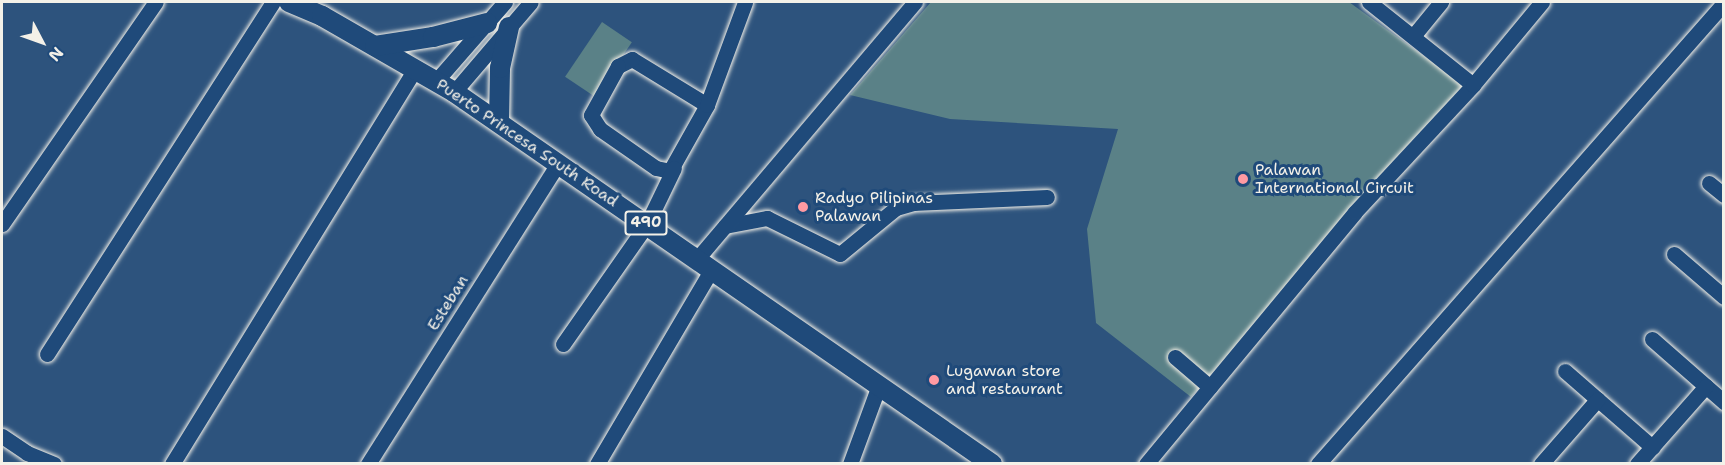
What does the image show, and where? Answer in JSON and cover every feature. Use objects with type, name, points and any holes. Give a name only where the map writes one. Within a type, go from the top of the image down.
[{"type":"main road","name":"Puerto Princesa South Road","points":[[289,2],[416,68],[454,92],[559,162],[992,464]]},
{"type":"main road","points":[[375,46],[487,23]]},
{"type":"main road","points":[[499,122],[500,68],[508,27]]},
{"type":"street","points":[[2,225],[156,2]]},
{"type":"street","points":[[47,354],[273,2]]},
{"type":"street","points":[[436,81],[505,2]]},
{"type":"street","points":[[454,92],[531,2]]},
{"type":"street","points":[[563,345],[647,224],[707,105],[745,2]]},
{"type":"street","points":[[597,464],[725,226],[915,2]]},
{"type":"street","points":[[1369,2],[1414,35],[1473,84]]},
{"type":"street","points":[[1414,35],[1440,2]]},
{"type":"street","points":[[1146,464],[1355,212],[1473,84],[1542,2]]},
{"type":"street","points":[[1318,464],[1724,3]]},
{"type":"street","points":[[674,168],[661,171],[600,129],[593,120],[592,108],[618,66],[632,59],[707,105]]},
{"type":"street","points":[[172,464],[416,68]]},
{"type":"street","name":"Esteban","points":[[368,464],[559,162]]},
{"type":"street","points":[[1709,183],[1724,195]]},
{"type":"street","points":[[725,226],[767,218],[840,254],[896,208],[913,203],[1047,196]]},
{"type":"street","points":[[1674,254],[1724,297]]},
{"type":"street","points":[[1652,339],[1724,402]]},
{"type":"street","points":[[1174,357],[1210,387]]},
{"type":"street","points":[[1565,371],[1653,447]]},
{"type":"street","points":[[850,464],[879,385]]},
{"type":"street","points":[[1637,464],[1707,386]]},
{"type":"street","points":[[1541,464],[1598,399]]},
{"type":"street","points":[[2,436],[24,458],[54,464]]},
{"type":"green space","name":"Palawan International Circuit","points":[[931,2],[1349,2],[1465,86],[1191,397],[1096,323],[1087,229],[1118,129],[950,119],[850,95]]},
{"type":"green space","points":[[602,22],[632,42],[595,97],[565,77]]},
{"type":"place","name":"Palawan International Circuit","points":[[1243,179]]},
{"type":"place","name":"Radyo Pilipinas Palawan","points":[[803,207]]},
{"type":"place","name":"Lugawan store and restaurant","points":[[934,380]]}]
